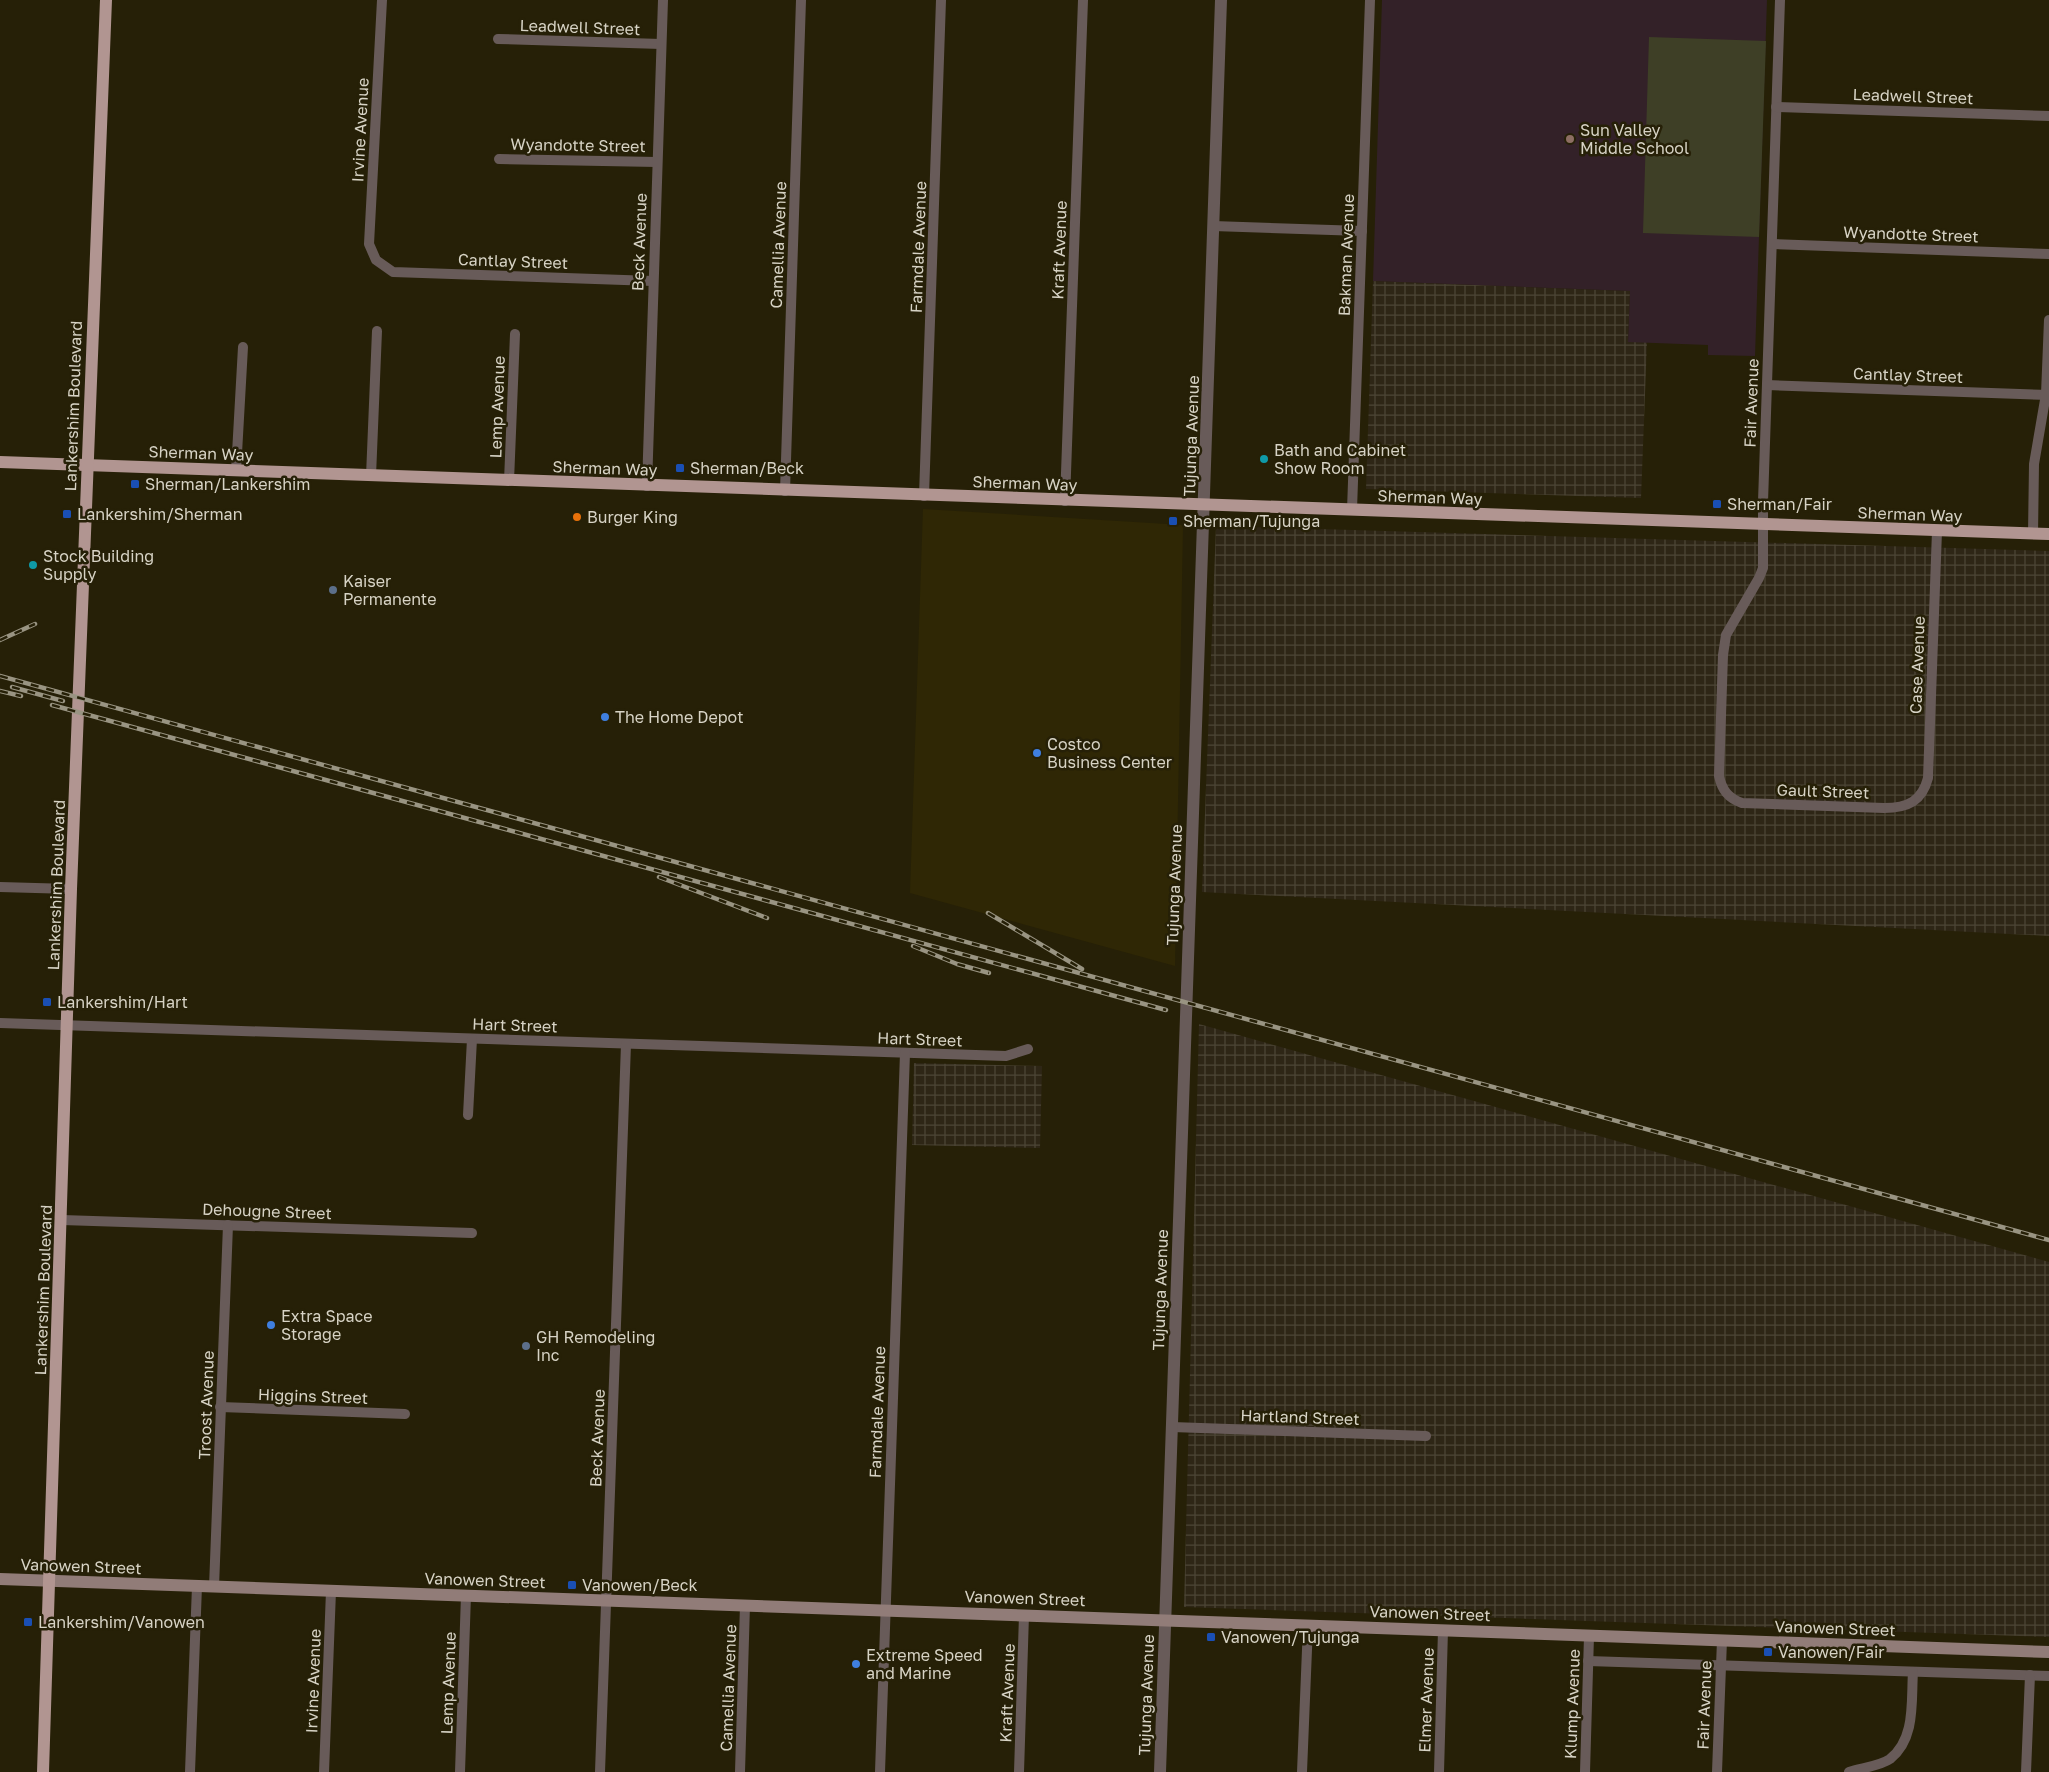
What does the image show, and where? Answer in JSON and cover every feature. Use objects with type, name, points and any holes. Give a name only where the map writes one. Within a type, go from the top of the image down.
[{"type":"main road","name":"Lankershim Boulevard","points":[[43,1772],[87,465],[106,0]]},
{"type":"main road","name":"Sherman Way","points":[[0,462],[1205,506],[2049,534]]},
{"type":"main road","name":"Vanowen Street","points":[[0,1579],[1308,1624],[2049,1652]]},
{"type":"street","name":"Irvine Avenue","points":[[376,260],[369,244],[382,0]]},
{"type":"street","name":"Beck Avenue","points":[[647,486],[663,0]]},
{"type":"street","name":"Camellia Avenue","points":[[784,491],[801,0]]},
{"type":"street","name":"Farmdale Avenue","points":[[924,496],[941,0]]},
{"type":"street","name":"Kraft Avenue","points":[[1065,501],[1083,0]]},
{"type":"street","name":"Tujunga Avenue","points":[[1160,1772],[1221,0]]},
{"type":"street","name":"Bakman Avenue","points":[[1352,510],[1370,0]]},
{"type":"street","name":"Fair Avenue","points":[[1726,795],[1721,786],[1719,776],[1724,646],[1729,628],[1759,578],[1762,568],[1780,0]]},
{"type":"street","name":"Leadwell Street","points":[[498,39],[661,44]]},
{"type":"street","name":"Leadwell Street","points":[[1776,106],[2049,116]]},
{"type":"street","name":"Wyandotte Street","points":[[499,158],[657,162]]},
{"type":"street","points":[[1213,226],[1362,231]]},
{"type":"street","name":"Wyandotte Street","points":[[1772,244],[2049,254]]},
{"type":"street","name":"Cantlay Street","points":[[376,260],[393,272],[653,281]]},
{"type":"street","points":[[2033,534],[2034,464],[2048,394],[2049,320]]},
{"type":"street","points":[[371,476],[377,331]]},
{"type":"street","name":"Lemp Avenue","points":[[509,480],[515,334]]},
{"type":"street","points":[[236,471],[243,347]]},
{"type":"street","name":"Cantlay Street","points":[[1767,385],[2048,394]]},
{"type":"street","name":"Case Avenue","points":[[1919,798],[1925,789],[1929,765],[1937,531]]},
{"type":"street","name":"Gault Street","points":[[1726,795],[1742,803],[1884,808],[1898,808],[1919,798]]},
{"type":"street","points":[[0,886],[72,888]]},
{"type":"street","name":"Hart Street","points":[[0,1023],[1006,1056],[1028,1049]]},
{"type":"street","points":[[468,1115],[472,1039]]},
{"type":"street","name":"Beck Avenue","points":[[600,1772],[626,1044]]},
{"type":"street","name":"Farmdale Avenue","points":[[880,1772],[905,1053]]},
{"type":"street","name":"Dehougne Street","points":[[62,1220],[472,1233]]},
{"type":"street","name":"Troost Avenue","points":[[214,1587],[228,1225]]},
{"type":"street","name":"Higgins Street","points":[[220,1407],[405,1414]]},
{"type":"street","name":"Hartland Street","points":[[1172,1427],[1426,1436]]},
{"type":"street","points":[[190,1772],[198,1586]]},
{"type":"street","name":"Irvine Avenue","points":[[324,1772],[331,1591]]},
{"type":"street","name":"Lemp Avenue","points":[[460,1772],[466,1595]]},
{"type":"street","name":"Camellia Avenue","points":[[740,1772],[745,1605]]},
{"type":"street","name":"Kraft Avenue","points":[[1019,1772],[1024,1614]]},
{"type":"street","points":[[1302,1772],[1308,1624]]},
{"type":"street","name":"Elmer Avenue","points":[[1438,1772],[1443,1630]]},
{"type":"street","name":"Klump Avenue","points":[[1585,1772],[1589,1636]]},
{"type":"street","name":"Fair Avenue","points":[[1717,1772],[1722,1640]]},
{"type":"street","points":[[1588,1661],[2049,1676]]},
{"type":"street","points":[[1849,1772],[1889,1760],[1902,1746],[1909,1731],[1913,1672]]},
{"type":"street","points":[[2026,1772],[2030,1675]]},
{"type":"shaded area","name":"Sun Valley Middle School","points":[[1382,0],[1767,0],[1755,356],[1708,355],[1708,345],[1628,342],[1630,291],[1373,281]]},
{"type":"shaded area","points":[[1373,281],[1630,291],[1628,341],[1647,342],[1641,498],[1366,489]]},
{"type":"shaded area","points":[[923,509],[1183,525],[1175,966],[910,893]]},
{"type":"shaded area","points":[[1216,526],[2049,551],[2049,936],[1202,892]]},
{"type":"shaded area","points":[[1199,1024],[2049,1262],[2049,1637],[1184,1607]]},
{"type":"shaded area","points":[[914,1063],[1042,1066],[1040,1148],[912,1145]]},
{"type":"green space","points":[[1649,37],[1766,41],[1759,237],[1643,233]]},
{"type":"railway","points":[[0,640],[35,624]]},
{"type":"railway","points":[[0,676],[2049,1240]]},
{"type":"railway","points":[[12,687],[63,701]]},
{"type":"railway","points":[[0,691],[21,696]]},
{"type":"railway","points":[[52,705],[1166,1010]]},
{"type":"railway","points":[[659,877],[767,918]]},
{"type":"railway","points":[[988,913],[1082,969]]},
{"type":"railway","points":[[913,946],[957,964],[989,973]]},
{"type":"place","name":"Sun Valley Middle School","points":[[1570,139]]},
{"type":"place","name":"Bath and Cabinet Show Room","points":[[1264,459]]},
{"type":"place","name":"Sherman/Beck","points":[[680,468]]},
{"type":"place","name":"Sherman/Lankershim","points":[[135,484]]},
{"type":"place","name":"Sherman/Fair","points":[[1717,504]]},
{"type":"place","name":"Lankershim/Sherman","points":[[67,514]]},
{"type":"place","name":"Burger King","points":[[577,517]]},
{"type":"place","name":"Sherman/Tujunga","points":[[1173,521]]},
{"type":"place","name":"Stock Building Supply","points":[[33,565]]},
{"type":"place","name":"Kaiser Permanente","points":[[333,590]]},
{"type":"place","name":"The Home Depot","points":[[605,717]]},
{"type":"place","name":"Costco Business Center","points":[[1037,753]]},
{"type":"place","name":"Lankershim/Hart","points":[[47,1002]]},
{"type":"place","name":"Extra Space Storage","points":[[271,1325]]},
{"type":"place","name":"GH Remodeling Inc","points":[[526,1346]]},
{"type":"place","name":"Vanowen/Beck","points":[[572,1585]]},
{"type":"place","name":"Lankershim/Vanowen","points":[[28,1622]]},
{"type":"place","name":"Vanowen/Tujunga","points":[[1211,1637]]},
{"type":"place","name":"Vanowen/Fair","points":[[1768,1652]]},
{"type":"place","name":"Extreme Speed and Marine","points":[[856,1664]]}]
